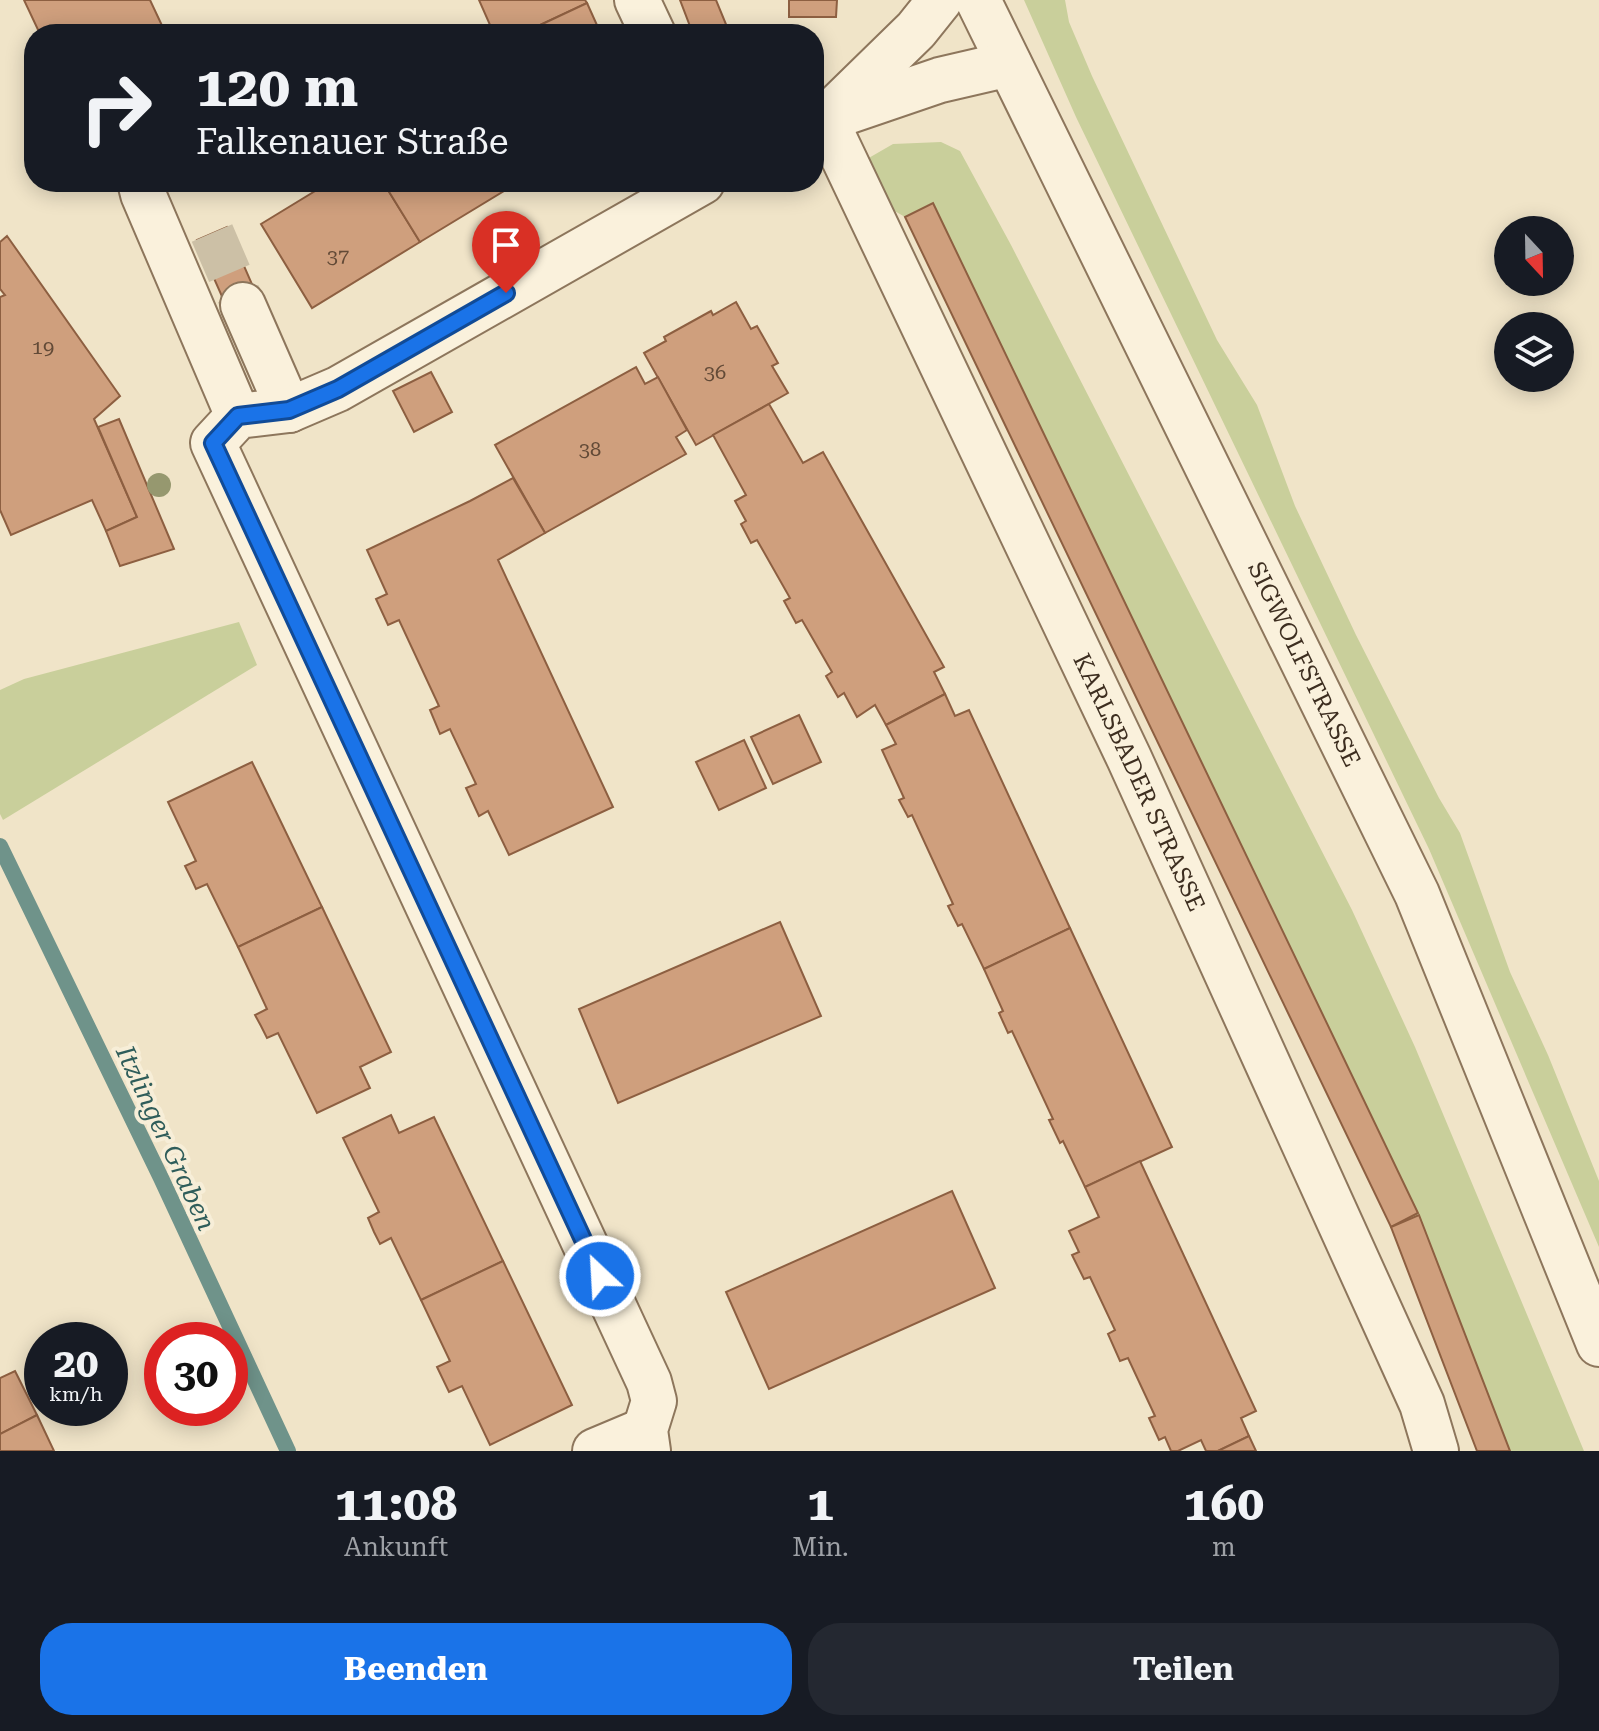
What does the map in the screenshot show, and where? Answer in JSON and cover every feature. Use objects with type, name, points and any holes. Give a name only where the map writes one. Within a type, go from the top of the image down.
[{"type":"street","points":[[637,0],[648,24]]},
{"type":"street","points":[[824,117],[916,30],[940,0]]},
{"type":"street","name":"SIGWOLFSTRASSE","points":[[978,0],[1417,894],[1599,1344]]},
{"type":"street","points":[[824,120],[940,80],[1009,64]]},
{"type":"street","name":"KARLSBADER STRASSE","points":[[824,129],[1136,772],[1422,1404],[1436,1451]]},
{"type":"street","points":[[142,192],[238,416]]},
{"type":"street","points":[[595,1451],[646,1441],[654,1401],[649,1382],[213,443],[238,416],[289,410],[338,389],[684,192]]},
{"type":"street","points":[[243,305],[289,410]]},
{"type":"green space","points":[[1024,0],[1065,0],[1069,22],[1092,76],[1217,340],[1257,405],[1295,506],[1356,635],[1460,833],[1510,972],[1548,1055],[1599,1181],[1599,1247],[1429,849],[1076,117]]},
{"type":"green space","points":[[941,142],[960,151],[1011,245],[1352,910],[1415,1047],[1584,1451],[1510,1451],[1419,1216],[1391,1227],[1418,1213],[933,203],[905,217],[874,199],[867,159],[893,144]]},
{"type":"green space","points":[[239,622],[257,665],[3,820],[0,814],[0,690],[24,679]]},
{"type":"building","points":[[24,0],[150,0],[161,24],[35,24]]},
{"type":"building","points":[[479,0],[585,0],[587,3],[542,24],[490,24]]},
{"type":"building","points":[[680,0],[716,0],[726,24],[689,24]]},
{"type":"building","points":[[789,0],[837,0],[836,17],[789,17]]},
{"type":"building","points":[[587,3],[596,24],[542,24]]},
{"type":"building","points":[[314,192],[389,192],[420,242],[312,308],[261,224]]},
{"type":"building","points":[[389,192],[502,192],[420,242]]},
{"type":"building","points":[[933,203],[1418,1213],[1391,1227],[905,217]]},
{"type":"building","points":[[227,227],[258,298],[228,310],[197,240]]},
{"type":"building","points":[[7,236],[120,396],[94,419],[137,517],[106,531],[92,500],[11,535],[0,510],[0,297],[5,295],[0,289],[0,242]]},
{"type":"building","points":[[736,302],[751,329],[757,326],[778,363],[772,366],[788,393],[696,445],[644,353],[666,341],[664,337],[711,311],[713,315]]},
{"type":"building","points":[[636,367],[645,384],[658,377],[687,430],[676,437],[686,454],[545,533],[495,445]]},
{"type":"building","points":[[431,372],[452,412],[414,432],[393,391]]},
{"type":"building","points":[[769,404],[803,463],[823,452],[944,667],[934,672],[945,694],[886,725],[875,705],[857,717],[844,693],[838,697],[826,676],[832,672],[802,620],[796,623],[784,601],[790,598],[757,540],[751,543],[741,524],[746,521],[735,501],[746,495],[713,435]]},
{"type":"building","points":[[119,419],[174,549],[120,566],[106,531],[137,517],[98,427]]},
{"type":"building","points":[[513,478],[545,533],[498,560],[613,807],[509,855],[488,811],[479,816],[466,788],[476,784],[450,729],[440,734],[430,710],[439,706],[399,620],[388,625],[376,599],[387,594],[367,550]]},
{"type":"building","points":[[945,694],[955,716],[969,710],[1070,928],[984,969],[962,924],[958,926],[948,906],[953,904],[912,815],[908,817],[899,800],[904,798],[882,750],[896,744],[886,725]]},
{"type":"building","points":[[799,715],[821,762],[773,784],[751,737]]},
{"type":"building","points":[[744,740],[766,788],[719,810],[696,762]]},
{"type":"building","points":[[252,762],[322,907],[238,947],[207,884],[196,889],[185,866],[196,861],[168,802]]},
{"type":"building","points":[[322,907],[391,1052],[360,1067],[370,1088],[317,1113],[278,1033],[267,1038],[255,1015],[267,1009],[238,947]]},
{"type":"building","points":[[780,922],[821,1016],[618,1103],[579,1009]]},
{"type":"building","points":[[1070,928],[1172,1147],[1085,1187],[1049,1120],[1053,1119],[1012,1031],[1008,1033],[999,1013],[1003,1011],[984,969]]},
{"type":"building","points":[[391,1115],[399,1133],[434,1117],[503,1261],[421,1300],[391,1238],[380,1244],[374,1232],[368,1218],[379,1212],[343,1138]]},
{"type":"building","points":[[1140,1161],[1256,1411],[1241,1418],[1249,1436],[1218,1451],[1206,1451],[1201,1440],[1178,1451],[1171,1451],[1165,1437],[1159,1440],[1149,1418],[1155,1416],[1128,1358],[1120,1361],[1108,1334],[1115,1330],[1090,1277],[1084,1279],[1072,1255],[1079,1252],[1069,1231],[1099,1217],[1085,1187]]},
{"type":"building","points":[[952,1191],[995,1288],[769,1389],[726,1292]]},
{"type":"building","points":[[1419,1215],[1510,1451],[1477,1451],[1391,1227]]},
{"type":"building","points":[[503,1261],[572,1405],[490,1445],[462,1386],[449,1392],[437,1367],[450,1361],[421,1300]]},
{"type":"building","points":[[15,1371],[24,1389],[24,1422],[0,1434],[0,1378]]},
{"type":"building","points":[[24,1422],[24,1426],[42,1426],[54,1451],[0,1451],[0,1434]]},
{"type":"building","points":[[1249,1436],[1256,1451],[1218,1451]]},
{"type":"waterway","name":"Itzlinger Graben","points":[[0,846],[161,1178],[288,1451]]},
{"type":"tunnel","points":[[212,233],[243,305]]},
{"type":"route","points":[[506,293],[338,389],[289,410],[238,416],[213,443],[600,1276]]}]
